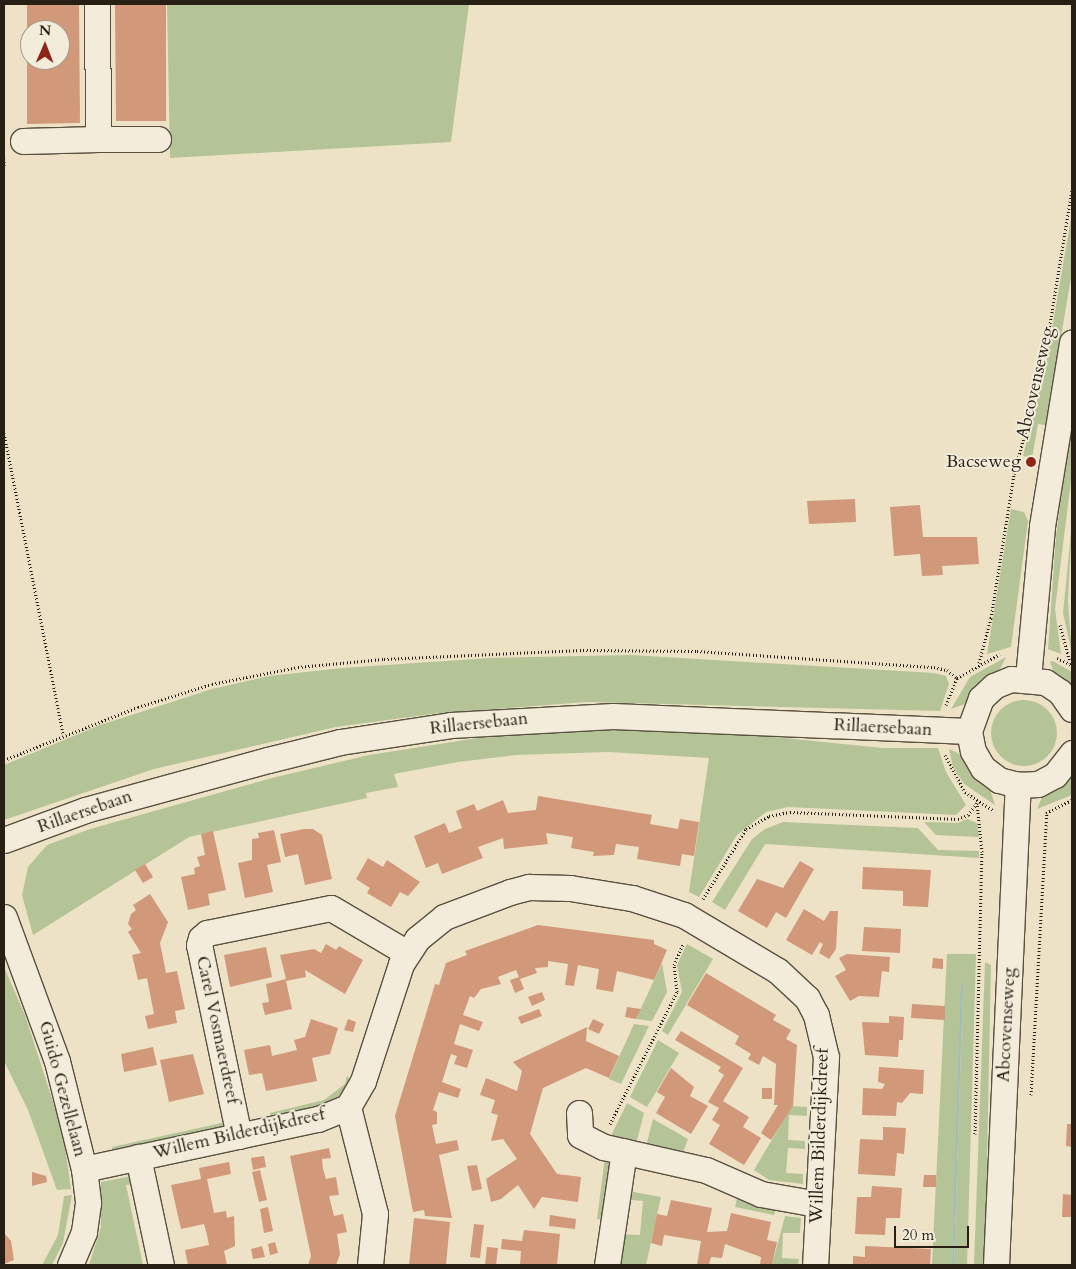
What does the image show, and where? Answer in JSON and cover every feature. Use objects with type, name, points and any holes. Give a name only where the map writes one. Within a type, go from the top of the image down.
[{"type":"street","points":[[96,4],[98,139]]},
{"type":"street","points":[[23,141],[158,139]]},
{"type":"street","name":"Abcovenseweg","points":[[1028,678],[1035,576],[1067,408],[1072,342]]},
{"type":"street","points":[[1072,710],[1060,692],[1028,678],[1011,679],[988,692],[972,714],[969,731],[973,750],[983,768],[998,780],[1018,785],[1038,784],[1056,775],[1072,753]]},
{"type":"street","name":"Rillaersebaan","points":[[4,840],[85,810],[268,760],[340,742],[451,725],[613,716],[969,731]]},
{"type":"street","name":"Abcovenseweg","points":[[996,1265],[1018,785]]},
{"type":"street","name":"Willem Bilderdijkdreef","points":[[84,1169],[318,1119],[348,1107],[362,1081],[407,953],[418,938],[444,918],[510,892],[552,886],[660,905],[778,970],[807,998],[816,1015],[826,1057],[815,1265]]},
{"type":"street","name":"Carel Vosmaerdreef","points":[[239,1136],[199,945],[201,938],[207,933],[331,908],[407,953]]},
{"type":"street","name":"Guido Gezellelaan","points":[[4,917],[54,1052],[84,1169],[88,1203],[84,1232],[70,1265]]},
{"type":"street","points":[[348,1107],[375,1214],[370,1265]]},
{"type":"street","points":[[579,1112],[580,1135],[624,1152],[720,1175],[761,1194],[818,1204]]},
{"type":"street","points":[[607,1265],[602,1226],[624,1152]]},
{"type":"street","points":[[138,1157],[161,1265]]},
{"type":"path","name":"Abcovenseweg","points":[[1048,336],[1072,190]]},
{"type":"path","name":"Abcovenseweg","points":[[63,736],[212,684],[298,667],[384,659],[583,650],[706,652],[934,667],[947,670],[957,678],[979,663],[991,618],[1014,474],[1038,383]]},
{"type":"path","points":[[4,433],[63,736],[4,760]]},
{"type":"path","points":[[1060,621],[1071,664]]},
{"type":"path","name":"Abcovenseweg","points":[[1031,1103],[1047,813],[1072,800]]},
{"type":"path","name":"Abcovenseweg","points":[[974,1144],[982,852],[977,803]]},
{"type":"green space","points":[[167,4],[469,4],[451,142],[170,158]]},
{"type":"green space","points":[[1072,212],[1072,272],[1046,425],[1038,424],[1032,458],[1023,456],[1045,370]]},
{"type":"green space","points":[[1069,438],[1072,438],[1072,473],[1055,609],[1061,654],[1048,649],[1056,536]]},
{"type":"green space","points":[[1011,509],[1024,512],[1028,521],[1011,647],[987,654]]},
{"type":"green space","points":[[1072,522],[1068,601],[1072,654],[1063,613]]},
{"type":"green space","points":[[631,655],[934,673],[946,676],[949,684],[940,711],[587,702],[432,714],[336,727],[154,769],[4,820],[4,765],[100,725],[212,689],[269,676],[342,668],[490,658]]},
{"type":"green space","points":[[1006,657],[997,675],[965,704],[951,709],[970,677]]},
{"type":"green space","points":[[1053,661],[1072,672],[1072,692],[1056,678],[1050,662]]},
{"type":"green space","points":[[1024,700],[1037,702],[1047,710],[1055,720],[1057,733],[1055,746],[1047,756],[1037,764],[1024,766],[1011,764],[1001,756],[993,746],[991,733],[993,720],[1001,710],[1011,702]]},
{"type":"green space","points":[[616,729],[726,732],[883,748],[938,748],[946,772],[966,805],[956,815],[788,807],[766,812],[737,835],[699,897],[689,892],[709,758],[608,752],[516,755],[458,762],[394,774],[398,787],[366,793],[367,798],[189,837],[33,935],[22,895],[28,867],[47,845],[90,829],[272,778],[369,755],[478,738]]},
{"type":"green space","points":[[949,749],[962,755],[989,786],[995,805],[964,784],[953,767]]},
{"type":"green space","points":[[1072,771],[1072,795],[1037,809],[1043,795]]},
{"type":"green space","points":[[967,819],[977,823],[979,837],[936,835],[924,822],[958,823]]},
{"type":"green space","points":[[783,822],[918,828],[938,850],[979,851],[979,858],[765,844],[725,910],[712,902],[752,839],[765,829]]},
{"type":"green space","points":[[687,944],[713,959],[668,1035],[662,1031],[682,992],[677,965]]},
{"type":"green space","points":[[947,954],[976,954],[967,1265],[954,1265],[963,982],[952,1265],[932,1265]]},
{"type":"green space","points":[[985,962],[991,965],[985,1258],[984,1265],[974,1265]]},
{"type":"green space","points":[[662,963],[667,992],[652,1021],[636,1019]]},
{"type":"green space","points":[[4,967],[25,1015],[63,1133],[71,1189],[57,1190],[28,1110],[4,1061]]},
{"type":"green space","points":[[634,1024],[649,1026],[621,1084],[609,1079]]},
{"type":"green space","points":[[658,1040],[679,1053],[647,1107],[630,1097]]},
{"type":"green space","points":[[347,1075],[351,1083],[331,1104],[271,1119],[270,1113],[324,1100],[345,1084]]},
{"type":"green space","points":[[627,1103],[644,1113],[636,1144],[610,1138]]},
{"type":"green space","points":[[792,1106],[807,1107],[807,1116],[789,1115],[788,1140],[805,1141],[805,1149],[788,1148],[786,1173],[803,1174],[803,1184],[769,1180],[754,1170]]},
{"type":"green space","points":[[653,1119],[688,1139],[682,1155],[646,1146]]},
{"type":"green space","points":[[226,1122],[227,1128],[113,1152],[112,1147]]},
{"type":"green space","points":[[605,1157],[612,1158],[604,1220],[597,1219]]},
{"type":"green space","points":[[132,1176],[133,1184],[126,1185],[143,1265],[89,1265],[101,1227],[101,1182]]},
{"type":"green space","points":[[623,1190],[661,1197],[646,1265],[615,1265],[618,1234],[640,1235],[643,1201],[622,1199]]},
{"type":"green space","points":[[72,1195],[63,1243],[52,1265],[42,1265],[58,1235],[64,1196]]},
{"type":"green space","points":[[738,1195],[776,1207],[774,1215],[735,1207]]},
{"type":"green space","points":[[785,1216],[801,1218],[800,1233],[783,1233],[782,1258],[799,1259],[798,1265],[772,1265]]},
{"type":"water","points":[[963,982],[954,1265],[952,1265],[961,987]]},
{"type":"building","points":[[27,4],[79,4],[80,123],[27,124],[27,70],[70,70],[70,20],[27,20]]},
{"type":"building","points":[[115,4],[166,4],[166,121],[116,121]]},
{"type":"building","points":[[855,499],[856,522],[809,524],[807,501]]},
{"type":"building","points":[[920,505],[923,537],[977,537],[979,564],[942,566],[943,575],[922,576],[920,554],[894,556],[890,507]]},
{"type":"building","points":[[538,796],[652,815],[650,824],[678,829],[680,819],[699,822],[694,856],[682,854],[680,866],[637,859],[639,847],[616,844],[614,855],[593,856],[594,852],[571,848],[573,837],[546,833],[548,844],[504,849],[503,838],[478,847],[483,858],[442,874],[438,863],[426,868],[414,836],[445,823],[449,833],[462,828],[456,811],[474,804],[477,811],[503,800],[508,813],[536,810]]},
{"type":"building","points":[[313,829],[322,835],[332,879],[305,885],[298,854],[285,857],[280,834]]},
{"type":"building","points":[[274,830],[281,862],[267,865],[273,892],[245,898],[238,863],[252,860],[252,839],[259,838],[258,833]]},
{"type":"building","points":[[213,831],[226,890],[208,894],[210,905],[188,910],[181,877],[195,874],[194,868],[200,866],[197,857],[205,855],[201,834]]},
{"type":"building","points":[[368,858],[383,867],[387,860],[420,882],[408,896],[400,892],[391,907],[367,893],[370,888],[356,879]]},
{"type":"building","points":[[800,861],[814,869],[786,918],[776,912],[767,928],[738,911],[757,879],[783,888]]},
{"type":"building","points":[[145,864],[153,877],[143,883],[135,870]]},
{"type":"building","points":[[863,867],[931,870],[928,907],[903,906],[903,891],[862,889]]},
{"type":"building","points":[[150,894],[168,922],[160,943],[166,973],[177,971],[185,1009],[175,1011],[177,1023],[148,1029],[145,1016],[154,1014],[147,978],[138,980],[132,955],[141,953],[128,932],[132,929],[128,924],[131,914],[136,910],[133,905]]},
{"type":"building","points":[[804,909],[824,921],[830,911],[838,911],[836,949],[829,959],[819,953],[823,944],[820,942],[812,955],[786,940]]},
{"type":"building","points":[[538,925],[654,940],[654,944],[667,950],[654,980],[617,971],[613,992],[596,989],[599,969],[578,965],[574,986],[565,985],[568,964],[548,961],[548,967],[535,968],[537,973],[520,979],[524,989],[515,993],[510,980],[519,977],[516,970],[498,977],[501,984],[481,989],[474,998],[470,996],[463,1015],[483,1022],[479,1031],[460,1024],[454,1044],[473,1050],[467,1068],[454,1064],[457,1056],[451,1054],[442,1082],[461,1089],[458,1098],[439,1092],[433,1110],[437,1112],[437,1124],[432,1125],[436,1144],[457,1140],[459,1150],[439,1155],[452,1218],[425,1216],[424,1210],[413,1212],[395,1116],[435,984],[439,985],[446,963],[467,955],[465,951]]},
{"type":"building","points":[[864,927],[901,929],[900,953],[862,951]]},
{"type":"building","points":[[326,944],[336,950],[339,946],[363,960],[345,994],[305,970],[306,977],[286,981],[292,1009],[265,1015],[262,1003],[269,1002],[266,984],[286,979],[280,955],[314,949],[321,953]]},
{"type":"building","points":[[266,947],[272,977],[230,987],[224,955]]},
{"type":"building","points":[[847,954],[890,957],[889,972],[882,971],[879,997],[859,996],[850,1001],[835,976],[846,970],[839,958]]},
{"type":"building","points":[[933,958],[943,959],[943,969],[932,968]]},
{"type":"building","points":[[706,973],[776,1015],[773,1020],[791,1030],[786,1039],[797,1045],[793,1106],[771,1140],[761,1133],[778,1105],[774,1105],[776,1064],[763,1056],[759,1065],[748,1059],[751,1054],[735,1044],[739,1036],[687,1005]]},
{"type":"building","points":[[542,992],[545,1000],[532,1006],[528,997]]},
{"type":"building","points":[[912,1004],[945,1006],[945,1020],[911,1018]]},
{"type":"building","points":[[627,1007],[641,1009],[636,1019],[625,1017]]},
{"type":"building","points":[[539,1009],[542,1016],[521,1024],[518,1017]]},
{"type":"building","points":[[889,1016],[904,1017],[903,1040],[899,1040],[898,1057],[865,1055],[862,1022],[889,1023]]},
{"type":"building","points":[[311,1019],[338,1028],[330,1054],[312,1058],[317,1081],[266,1091],[262,1073],[249,1075],[244,1050],[270,1045],[272,1056],[297,1050],[294,1040],[305,1037]]},
{"type":"building","points":[[348,1019],[356,1022],[353,1032],[344,1030]]},
{"type":"building","points":[[593,1019],[604,1024],[599,1034],[588,1029]]},
{"type":"building","points":[[587,1027],[586,1041],[619,1056],[609,1078],[586,1068],[543,1088],[530,1134],[557,1174],[581,1177],[578,1202],[542,1197],[534,1209],[518,1185],[501,1199],[491,1202],[486,1179],[517,1159],[503,1139],[491,1141],[498,1115],[491,1113],[495,1100],[480,1095],[486,1078],[517,1091],[522,1071],[513,1062]]},
{"type":"building","points":[[681,1031],[743,1068],[723,1101],[749,1117],[743,1127],[761,1138],[744,1165],[709,1144],[720,1125],[712,1120],[719,1108],[708,1102],[724,1075],[718,1071],[721,1067],[675,1040]]},
{"type":"building","points":[[153,1047],[157,1065],[124,1072],[121,1054]]},
{"type":"building","points":[[193,1054],[204,1094],[169,1102],[160,1060]]},
{"type":"building","points":[[879,1067],[924,1070],[923,1094],[910,1093],[902,1103],[897,1102],[896,1116],[862,1115],[863,1088],[882,1089],[885,1084],[878,1082]]},
{"type":"building","points":[[671,1068],[694,1087],[690,1096],[708,1106],[691,1134],[656,1113],[665,1097],[657,1092]]},
{"type":"building","points":[[762,1088],[772,1088],[772,1099],[762,1099]]},
{"type":"building","points":[[1067,1124],[1072,1124],[1072,1147],[1066,1146]]},
{"type":"building","points":[[883,1127],[906,1128],[904,1154],[897,1153],[895,1176],[858,1174],[860,1139],[883,1140]]},
{"type":"building","points":[[329,1148],[331,1158],[322,1159],[323,1169],[326,1179],[336,1177],[339,1195],[329,1196],[334,1216],[343,1214],[347,1232],[337,1234],[340,1254],[336,1265],[308,1265],[311,1256],[290,1156]]},
{"type":"building","points":[[264,1156],[266,1167],[253,1170],[251,1158]]},
{"type":"building","points":[[229,1162],[231,1174],[207,1179],[214,1213],[226,1211],[227,1218],[234,1216],[235,1246],[224,1251],[227,1265],[188,1265],[185,1250],[209,1245],[207,1235],[204,1224],[181,1229],[171,1185],[201,1179],[199,1168]]},
{"type":"building","points":[[477,1165],[482,1189],[472,1191],[467,1166]]},
{"type":"building","points":[[260,1170],[267,1200],[259,1202],[252,1172]]},
{"type":"building","points":[[32,1172],[46,1176],[47,1182],[32,1186]]},
{"type":"building","points":[[924,1175],[936,1175],[936,1187],[923,1187]]},
{"type":"building","points":[[872,1186],[902,1188],[900,1218],[886,1218],[885,1235],[855,1234],[857,1197],[871,1197]]},
{"type":"building","points":[[1063,1194],[1072,1195],[1072,1217],[1062,1217]]},
{"type":"building","points":[[671,1200],[712,1208],[707,1232],[727,1231],[731,1213],[771,1222],[767,1240],[777,1242],[772,1265],[760,1265],[761,1257],[725,1244],[722,1258],[711,1257],[709,1265],[697,1265],[701,1241],[664,1235],[662,1246],[651,1243],[657,1214],[667,1216]]},
{"type":"building","points":[[268,1207],[273,1231],[264,1233],[260,1209]]},
{"type":"building","points":[[550,1215],[576,1219],[575,1229],[549,1226]]},
{"type":"building","points":[[414,1218],[450,1222],[446,1265],[409,1265]]},
{"type":"building","points":[[474,1224],[484,1225],[480,1258],[470,1257]]},
{"type":"building","points":[[524,1230],[560,1234],[557,1265],[520,1265],[521,1251],[501,1249],[502,1239],[522,1241]]},
{"type":"building","points":[[4,1233],[11,1241],[14,1260],[4,1264]]},
{"type":"building","points":[[275,1242],[278,1253],[270,1255],[268,1244]]},
{"type":"building","points":[[262,1246],[265,1257],[253,1259],[251,1249]]},
{"type":"building","points":[[865,1246],[931,1249],[930,1265],[853,1265],[853,1256],[865,1257]]},
{"type":"building","points":[[487,1247],[498,1248],[496,1265],[485,1265]]},
{"type":"place","name":"Bacseweg","points":[[1031,462]]}]
